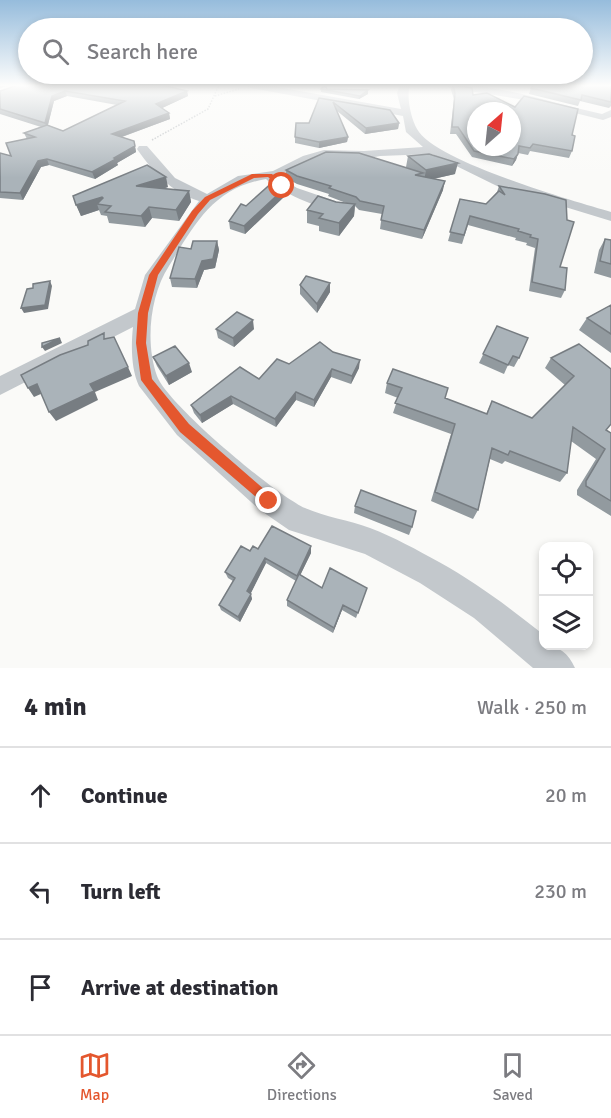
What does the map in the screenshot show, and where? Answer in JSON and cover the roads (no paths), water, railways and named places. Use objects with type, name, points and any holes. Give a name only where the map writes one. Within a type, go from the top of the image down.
[{"type":"street","points":[[406,116],[412,132],[434,150],[502,183],[611,217]]},
{"type":"street","points":[[143,149],[158,171],[177,186],[193,195],[208,199]]},
{"type":"street","points":[[434,150],[357,155],[324,154],[269,175],[243,178],[208,199],[195,213],[154,275],[143,313],[141,343],[147,380],[184,428],[269,501],[299,520],[370,542],[439,579],[485,607],[558,668]]},
{"type":"street","points":[[269,175],[273,180],[295,192],[350,211]]},
{"type":"street","points":[[0,387],[143,313]]}]
